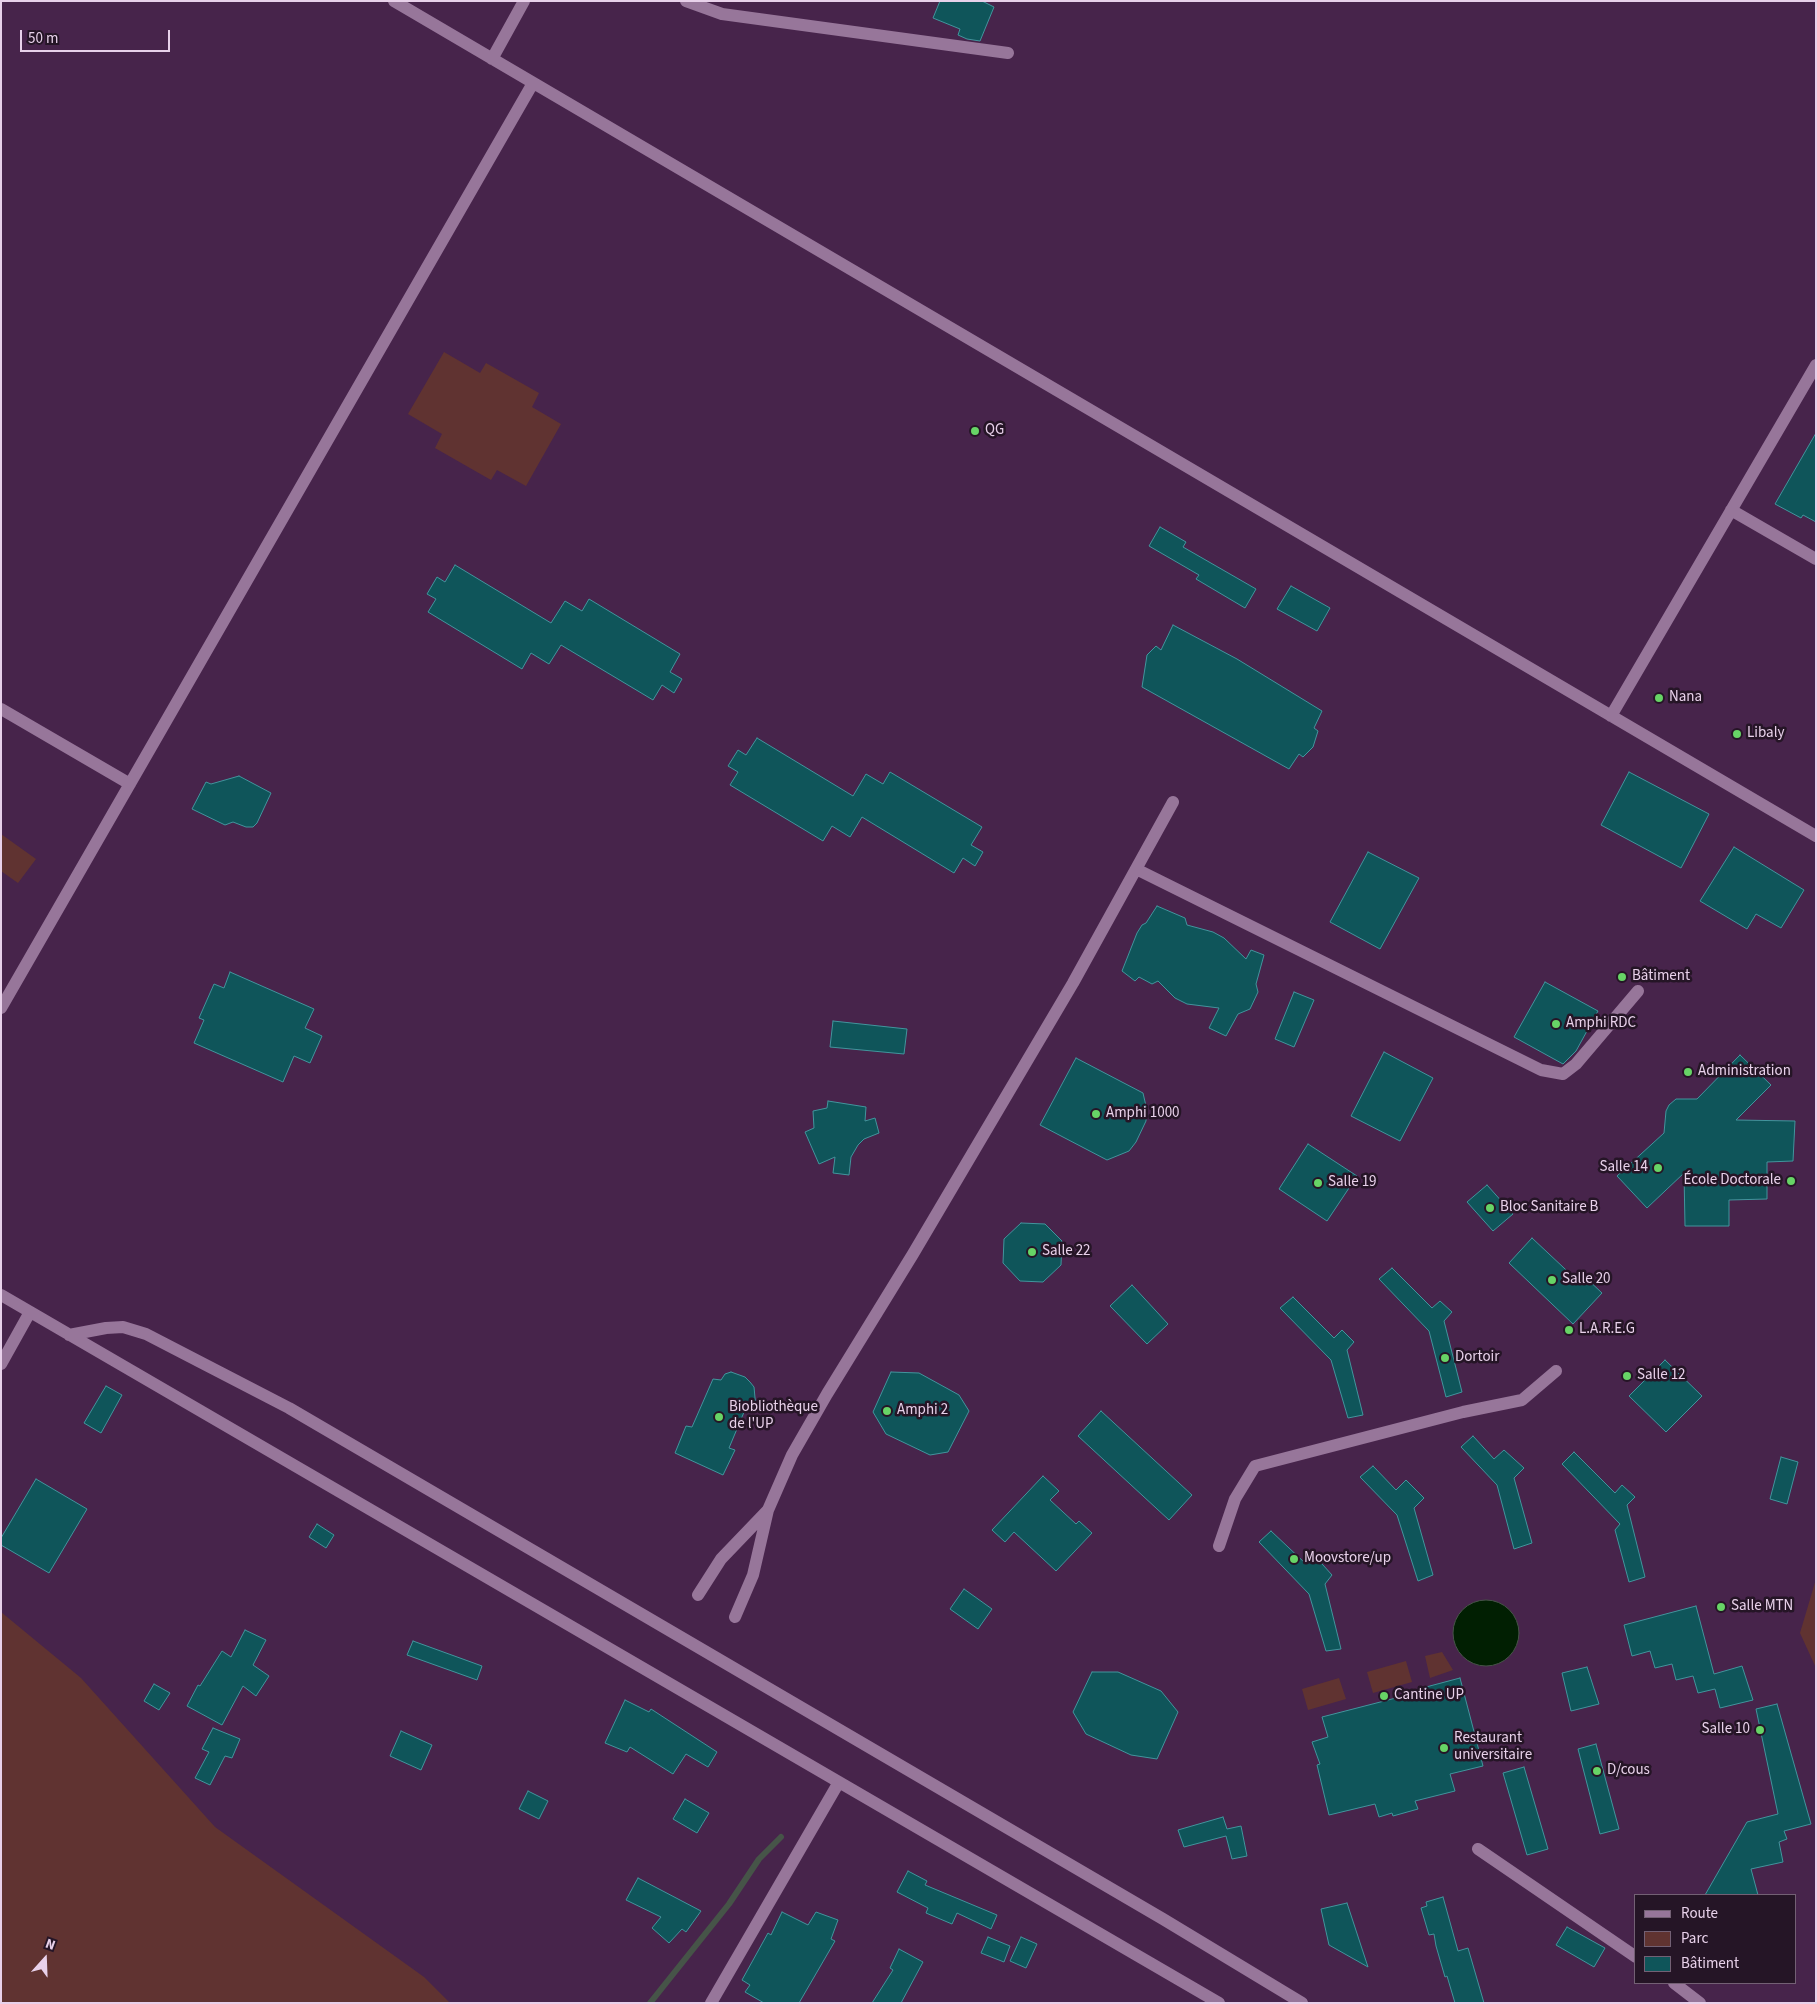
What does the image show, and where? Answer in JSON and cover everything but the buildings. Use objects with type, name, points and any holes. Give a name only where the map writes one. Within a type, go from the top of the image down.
[{"type":"street","points":[[394,1],[1816,836]]},
{"type":"street","points":[[492,59],[524,1]]},
{"type":"street","points":[[686,1],[722,14],[1008,53]]},
{"type":"street","points":[[1,1008],[533,83]]},
{"type":"street","points":[[1611,716],[1816,365]]},
{"type":"street","points":[[1731,510],[1816,559]]},
{"type":"street","points":[[1,709],[130,784]]},
{"type":"street","points":[[735,1617],[753,1575],[768,1510],[792,1455],[1069,990],[1173,802]]},
{"type":"street","points":[[1136,869],[1541,1070],[1564,1074],[1576,1064],[1638,991]]},
{"type":"street","points":[[1,1295],[1219,2003]]},
{"type":"street","points":[[1,1364],[30,1312]]},
{"type":"street","points":[[69,1334],[123,1327],[146,1334],[289,1408],[1163,1919],[1302,2003]]},
{"type":"street","points":[[1219,1546],[1235,1499],[1255,1466],[1463,1412],[1522,1400],[1556,1370]]},
{"type":"street","points":[[698,1595],[722,1559],[768,1510]]},
{"type":"street","points":[[712,2002],[839,1782]]},
{"type":"street","points":[[1478,1849],[1634,1956]]},
{"type":"street","points":[[1675,1984],[1700,2003]]},
{"type":"green space","points":[[444,352],[480,373],[486,363],[539,393],[532,407],[561,424],[526,486],[497,470],[491,480],[435,448],[442,434],[408,414]]},
{"type":"green space","points":[[1,834],[36,859],[18,883],[1,871]]},
{"type":"green space","points":[[1816,1579],[1816,1668],[1800,1633]]},
{"type":"green space","points":[[1,1612],[81,1678],[215,1827],[424,1977],[450,2003],[1,2003]]},
{"type":"green space","points":[[1442,1652],[1453,1670],[1430,1678],[1425,1656]]},
{"type":"green space","points":[[1406,1661],[1412,1682],[1373,1693],[1367,1672]]},
{"type":"green space","points":[[1339,1678],[1346,1699],[1308,1710],[1302,1689]]},
{"type":"shaded area","points":[[1486,1600],[1499,1603],[1509,1610],[1516,1620],[1519,1633],[1516,1646],[1509,1656],[1499,1663],[1486,1666],[1473,1663],[1463,1656],[1456,1646],[1453,1633],[1456,1620],[1463,1610],[1473,1603]]},
{"type":"waterway","points":[[650,2003],[729,1904],[759,1859],[781,1837]]},
{"type":"place","name":"QG","points":[[975,431]]},
{"type":"place","name":"Nana","points":[[1659,698]]},
{"type":"place","name":"Libaly","points":[[1737,734]]},
{"type":"place","name":"Bâtiment","points":[[1622,977]]},
{"type":"place","name":"Amphi RDC","points":[[1556,1024]]},
{"type":"place","name":"Administration","points":[[1688,1072]]},
{"type":"place","name":"Amphi 1000","points":[[1096,1114]]},
{"type":"place","name":"Salle 14","points":[[1658,1168]]},
{"type":"place","name":"École Doctorale","points":[[1791,1181]]},
{"type":"place","name":"Salle 19","points":[[1318,1183]]},
{"type":"place","name":"Bloc Sanitaire B","points":[[1490,1208]]},
{"type":"place","name":"Salle 22","points":[[1032,1252]]},
{"type":"place","name":"Salle 20","points":[[1552,1280]]},
{"type":"place","name":"L.A.R.E.G","points":[[1569,1330]]},
{"type":"place","name":"Dortoir","points":[[1445,1358]]},
{"type":"place","name":"Salle 12","points":[[1627,1376]]},
{"type":"place","name":"Amphi 2","points":[[887,1411]]},
{"type":"place","name":"Biobliothèque de l'UP","points":[[719,1417]]},
{"type":"place","name":"Moovstore/up","points":[[1294,1559]]},
{"type":"place","name":"Salle MTN","points":[[1721,1607]]},
{"type":"place","name":"Cantine UP","points":[[1384,1696]]},
{"type":"place","name":"Salle 10","points":[[1760,1730]]},
{"type":"place","name":"Restaurant universitaire","points":[[1444,1748]]},
{"type":"place","name":"D/cous","points":[[1597,1771]]}]
